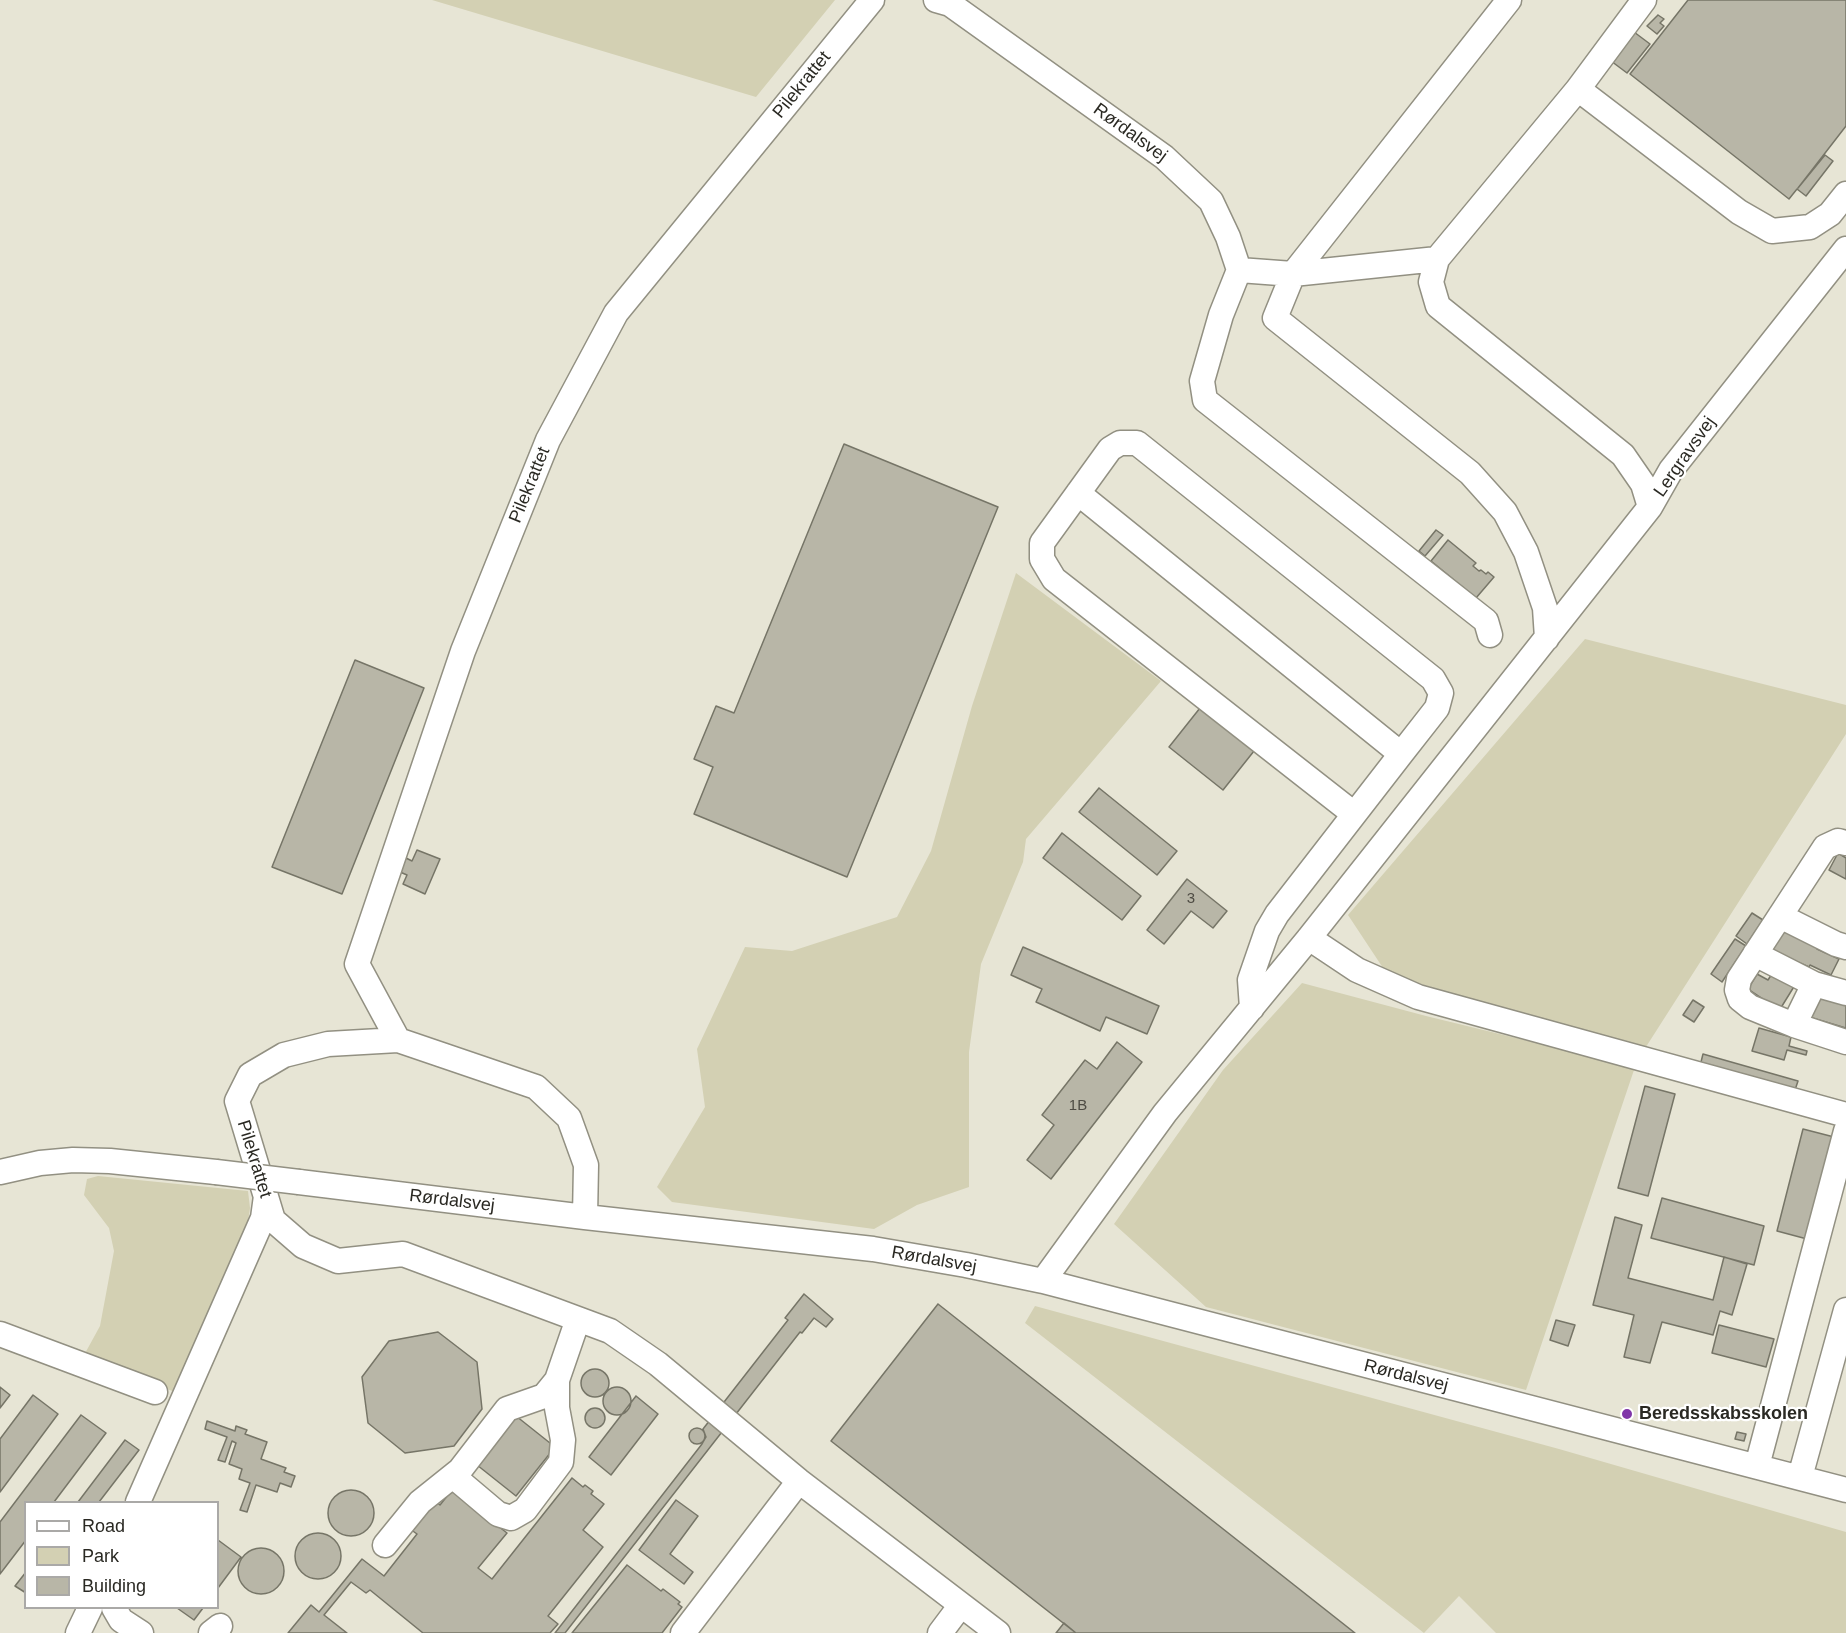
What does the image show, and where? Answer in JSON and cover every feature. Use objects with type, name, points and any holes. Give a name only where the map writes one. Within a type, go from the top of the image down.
[{"type":"street","name":"Rørdalsvej","points":[[936,0],[950,4],[1164,157],[1211,201],[1228,237],[1239,270]]},
{"type":"street","points":[[1509,0],[1293,274],[1275,318],[1470,473],[1505,512],[1526,552],[1545,608],[1547,638]]},
{"type":"street","points":[[1490,635],[1486,621],[1205,400],[1202,381],[1221,315],[1239,270],[1293,274],[1437,259],[1578,89],[1644,0]]},
{"type":"street","name":"Pilekrattet","points":[[398,1040],[357,964],[464,651],[548,440],[616,313],[868,2]]},
{"type":"street","points":[[1578,89],[1739,212],[1772,231],[1810,227],[1830,214],[1846,194]]},
{"type":"street","name":"Lergravsvej","points":[[1650,507],[1671,470],[1846,249]]},
{"type":"street","name":"Lergravsvej","points":[[1437,259],[1431,282],[1438,306],[1623,455],[1643,484],[1650,507]]},
{"type":"street","points":[[1252,1008],[1250,980],[1267,931],[1277,914],[1437,708],[1441,693],[1433,679],[1137,443],[1120,443],[1110,449],[1042,543],[1042,559],[1054,579],[1354,814]]},
{"type":"street","points":[[1078,494],[1401,754]]},
{"type":"street","points":[[1043,1281],[1165,1113],[1309,938],[1650,507]]},
{"type":"street","points":[[1846,843],[1838,841],[1826,847],[1739,979],[1737,990],[1740,999],[1750,1007],[1794,1025],[1846,1042]]},
{"type":"street","points":[[1780,916],[1846,947]]},
{"type":"street","points":[[1309,938],[1357,970],[1418,997],[1846,1115]]},
{"type":"street","points":[[1755,954],[1814,984],[1846,993]]},
{"type":"street","points":[[1794,1025],[1814,984]]},
{"type":"street","name":"Pilekrattet","points":[[578,1319],[403,1254],[338,1261],[303,1246],[273,1220],[237,1101],[250,1075],[284,1055],[328,1044],[398,1040],[536,1087],[569,1118],[586,1165],[585,1217]]},
{"type":"street","points":[[1757,1466],[1846,1131]]},
{"type":"street","name":"Rørdalsvej","points":[[0,1172],[40,1163],[73,1160],[110,1161],[873,1249],[1043,1281],[1846,1490]]},
{"type":"street","points":[[139,1501],[262,1218],[266,1196]]},
{"type":"street","points":[[1800,1477],[1846,1310]]},
{"type":"street","points":[[385,1545],[420,1502],[460,1470],[507,1409],[544,1396],[556,1380],[578,1319],[609,1331],[658,1364],[799,1481],[998,1633]]},
{"type":"street","points":[[0,1334],[154,1392]]},
{"type":"street","points":[[453,1476],[498,1514],[511,1518],[525,1510],[561,1462],[563,1440],[557,1408],[556,1380]]},
{"type":"street","points":[[683,1633],[799,1481]]},
{"type":"street","points":[[940,1633],[961,1605]]},
{"type":"street","points":[[78,1633],[90,1609]]},
{"type":"street","points":[[115,1609],[121,1620],[141,1633]]},
{"type":"green space","points":[[432,0],[835,0],[756,97]]},
{"type":"green space","points":[[1016,573],[1161,681],[1026,839],[1023,862],[981,964],[969,1052],[969,1187],[917,1205],[874,1229],[672,1202],[657,1187],[705,1107],[697,1049],[745,947],[792,951],[897,917],[931,851],[972,706]]},
{"type":"green space","points":[[1585,639],[1846,705],[1846,734],[1644,1050],[1387,974],[1348,915]]},
{"type":"green space","points":[[1302,983],[1635,1067],[1526,1390],[1206,1307],[1114,1224],[1223,1070]]},
{"type":"green space","points":[[98,1176],[248,1191],[250,1208],[246,1235],[175,1392],[83,1357],[100,1326],[114,1251],[109,1228],[84,1195],[87,1179]]},
{"type":"green space","points":[[1035,1306],[1559,1449],[1846,1532],[1846,1633],[1496,1633],[1459,1596],[1424,1633],[1025,1323]]},
{"type":"building","points":[[1688,0],[1846,0],[1846,126],[1798,188],[1825,155],[1833,161],[1806,196],[1797,189],[1789,199],[1630,74]]},
{"type":"building","points":[[1658,15],[1664,19],[1660,23],[1664,26],[1657,34],[1647,26]]},
{"type":"building","points":[[1634,32],[1650,44],[1627,73],[1611,61]]},
{"type":"building","points":[[844,444],[998,507],[847,877],[694,814],[713,767],[694,759],[716,706],[734,713]]},
{"type":"building","points":[[1436,530],[1443,535],[1425,556],[1419,551]]},
{"type":"building","points":[[1448,540],[1476,563],[1473,566],[1479,571],[1486,574],[1488,572],[1494,577],[1476,598],[1431,561]]},
{"type":"building","points":[[355,660],[424,688],[342,894],[272,867]]},
{"type":"building","points":[[1200,708],[1254,751],[1223,790],[1169,747]]},
{"type":"building","points":[[1099,788],[1177,851],[1157,875],[1079,812]]},
{"type":"building","points":[[1062,833],[1141,896],[1122,920],[1043,858]]},
{"type":"building","points":[[417,850],[440,859],[425,894],[403,884],[407,875],[400,872],[406,858],[412,861]]},
{"type":"building","points":[[1838,853],[1846,858],[1846,879],[1829,870]]},
{"type":"building","points":[[1187,879],[1227,911],[1213,928],[1191,911],[1164,944],[1147,930]]},
{"type":"building","points":[[1752,913],[1763,920],[1747,944],[1736,936]]},
{"type":"building","points":[[1780,927],[1819,945],[1817,949],[1839,959],[1831,975],[1770,950]]},
{"type":"building","points":[[1735,939],[1746,946],[1722,982],[1711,974]]},
{"type":"building","points":[[1023,947],[1159,1006],[1147,1034],[1106,1017],[1100,1031],[1036,1002],[1042,989],[1011,975]]},
{"type":"building","points":[[1773,972],[1795,985],[1782,1006],[1775,1007],[1748,989],[1757,974],[1768,980]]},
{"type":"building","points":[[1815,995],[1846,1004],[1846,1028],[1809,1017]]},
{"type":"building","points":[[1693,1000],[1704,1007],[1694,1022],[1683,1015]]},
{"type":"building","points":[[1759,1028],[1791,1037],[1789,1046],[1807,1051],[1806,1055],[1787,1050],[1784,1060],[1752,1051]]},
{"type":"building","points":[[1117,1042],[1142,1062],[1051,1179],[1027,1160],[1054,1125],[1042,1115],[1085,1060],[1097,1069]]},
{"type":"building","points":[[1703,1054],[1798,1081],[1793,1096],[1698,1074]]},
{"type":"building","points":[[1645,1086],[1675,1094],[1648,1196],[1618,1188]]},
{"type":"building","points":[[1803,1129],[1834,1137],[1807,1239],[1777,1231]]},
{"type":"building","points":[[1662,1198],[1764,1226],[1754,1265],[1651,1238]]},
{"type":"building","points":[[1615,1217],[1642,1225],[1628,1278],[1713,1300],[1724,1257],[1747,1264],[1732,1315],[1720,1311],[1713,1335],[1662,1322],[1650,1363],[1624,1357],[1634,1315],[1593,1305]]},
{"type":"building","points":[[804,1294],[833,1319],[826,1327],[814,1318],[802,1333],[800,1332],[565,1633],[555,1633],[702,1444],[706,1437],[703,1429],[788,1320],[785,1318]]},
{"type":"building","points":[[938,1304],[1355,1633],[1076,1633],[831,1441]]},
{"type":"building","points":[[1556,1320],[1575,1325],[1568,1346],[1550,1340]]},
{"type":"building","points":[[1719,1325],[1774,1339],[1766,1367],[1712,1353]]},
{"type":"building","points":[[438,1332],[477,1362],[482,1409],[454,1446],[405,1453],[368,1423],[362,1377],[389,1341]]},
{"type":"building","points":[[595,1369],[605,1373],[609,1383],[605,1393],[595,1397],[585,1393],[581,1383],[585,1373]]},
{"type":"building","points":[[0,1387],[10,1395],[0,1408]]},
{"type":"building","points":[[617,1387],[627,1391],[631,1401],[627,1411],[617,1415],[607,1411],[603,1401],[607,1391]]},
{"type":"building","points":[[33,1395],[58,1414],[0,1492],[0,1439]]},
{"type":"building","points":[[636,1396],[658,1414],[611,1475],[589,1457]]},
{"type":"building","points":[[591,1408],[599,1408],[605,1414],[605,1422],[599,1428],[591,1428],[585,1422],[585,1414]]},
{"type":"building","points":[[511,1412],[555,1447],[516,1496],[472,1461]]},
{"type":"building","points":[[81,1415],[106,1433],[55,1501],[24,1501],[24,1543],[0,1574],[0,1522]]},
{"type":"building","points":[[207,1421],[235,1431],[236,1426],[247,1430],[245,1434],[267,1442],[261,1459],[286,1468],[284,1472],[295,1476],[291,1487],[280,1483],[277,1492],[256,1485],[247,1512],[240,1510],[250,1483],[239,1479],[242,1469],[229,1464],[236,1443],[232,1441],[225,1462],[218,1460],[227,1437],[205,1429]]},
{"type":"building","points":[[694,1428],[700,1428],[705,1436],[703,1442],[694,1444],[689,1439],[689,1433]]},
{"type":"building","points":[[1737,1432],[1746,1434],[1744,1441],[1735,1439]]},
{"type":"building","points":[[125,1440],[139,1450],[100,1501],[79,1501]]},
{"type":"building","points":[[572,1478],[583,1487],[585,1485],[593,1491],[591,1494],[604,1504],[583,1530],[603,1547],[548,1616],[558,1624],[550,1633],[423,1633],[370,1590],[366,1593],[351,1582],[324,1615],[347,1633],[288,1633],[311,1605],[319,1612],[362,1559],[384,1576],[417,1534],[410,1529],[433,1499],[440,1505],[452,1490],[507,1533],[478,1568],[492,1579]]},
{"type":"building","points":[[351,1490],[367,1497],[374,1513],[367,1529],[351,1536],[335,1529],[328,1513],[335,1497]]},
{"type":"building","points":[[676,1500],[698,1516],[670,1554],[693,1572],[684,1584],[639,1550]]},
{"type":"building","points":[[318,1533],[334,1540],[341,1556],[334,1572],[318,1579],[302,1572],[295,1556],[302,1540]]},
{"type":"building","points":[[219,1541],[241,1557],[219,1587]]},
{"type":"building","points":[[261,1548],[277,1555],[284,1571],[277,1587],[261,1594],[245,1587],[238,1571],[245,1555]]},
{"type":"building","points":[[627,1565],[661,1591],[663,1589],[680,1602],[678,1604],[682,1607],[662,1633],[572,1633]]},
{"type":"building","points":[[24,1575],[24,1592],[15,1586]]},
{"type":"building","points":[[178,1609],[202,1609],[194,1620]]},
{"type":"building","points":[[1064,1623],[1076,1633],[1056,1633]]},
{"type":"place","name":"Beredsskabsskolen","points":[[1627,1414]]}]
